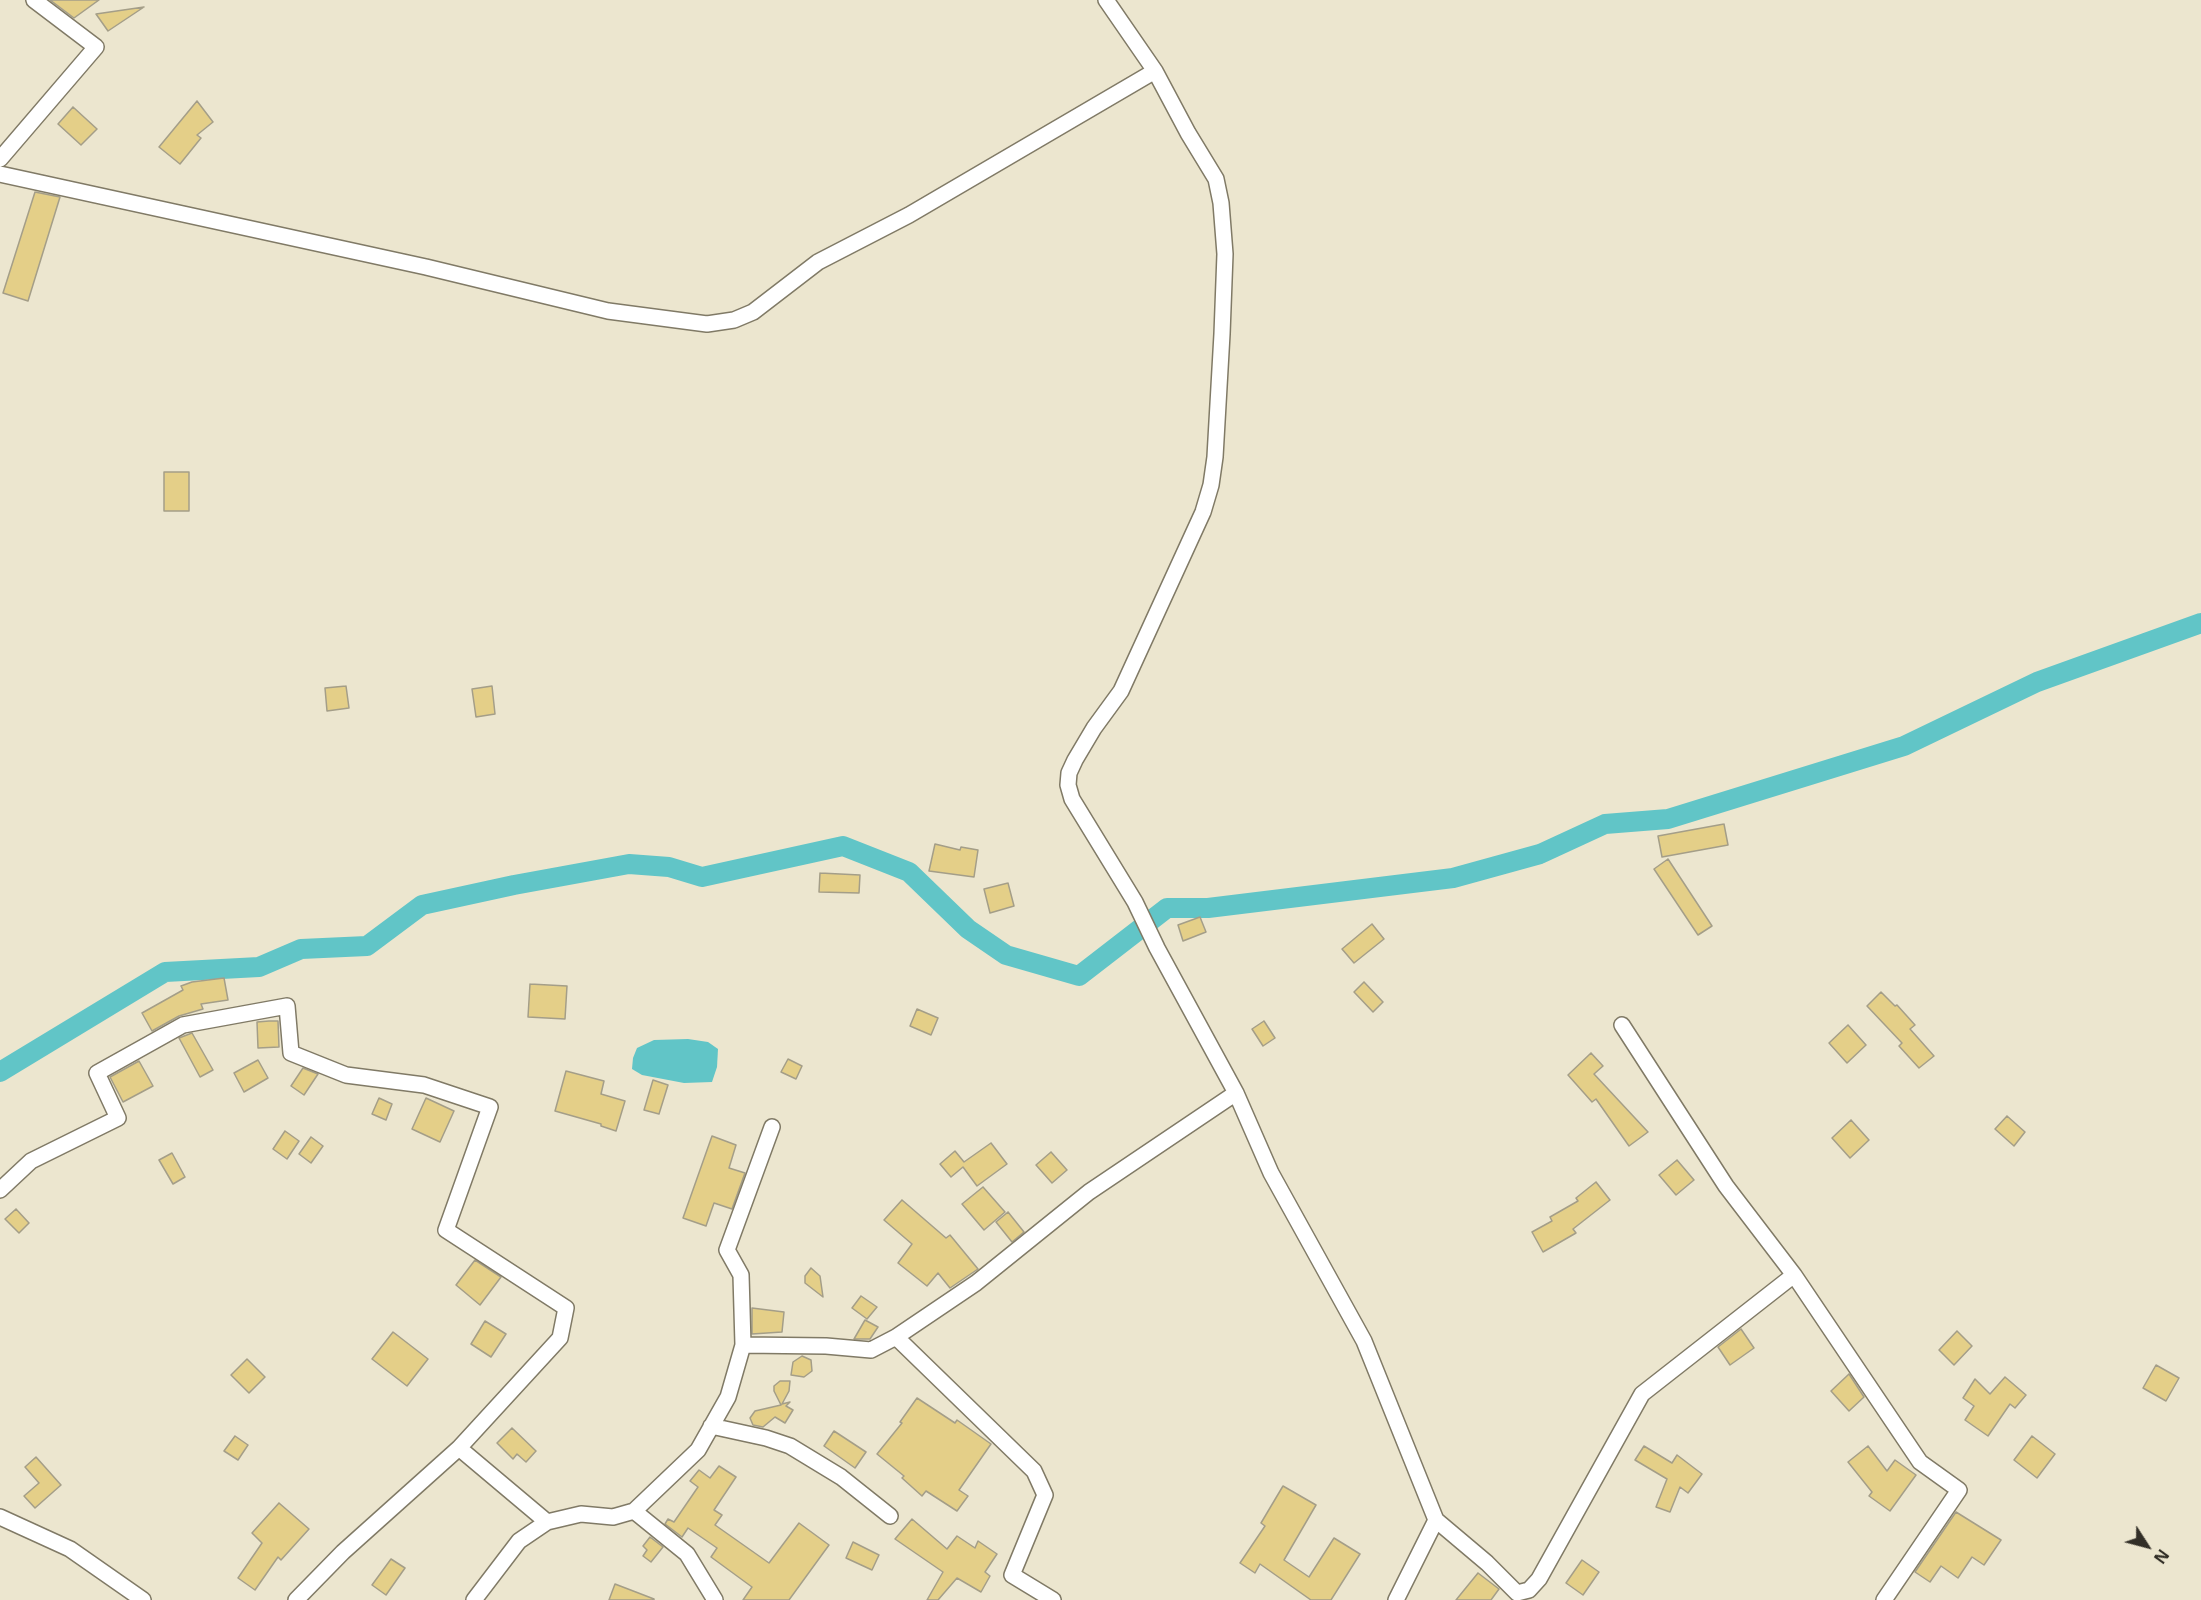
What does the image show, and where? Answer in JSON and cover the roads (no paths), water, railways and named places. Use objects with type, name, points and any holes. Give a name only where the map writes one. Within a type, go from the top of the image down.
[{"type":"street","points":[[0,159],[96,47],[34,0]]},
{"type":"street","points":[[1106,0],[1155,71],[1216,180],[1222,213],[1225,254],[1215,457],[1211,485],[1203,512],[1121,691],[1094,728],[1069,773],[1068,785],[1072,798],[1136,902],[1157,948],[1236,1093],[1271,1173],[1364,1341],[1436,1520],[1487,1563],[1517,1593],[1529,1590],[1539,1579],[1642,1394],[1794,1275]]},
{"type":"street","points":[[0,174],[426,267],[608,310],[708,324],[734,320],[753,312],[818,262],[918,210],[1155,71]]},
{"type":"street","points":[[0,1190],[31,1161],[118,1118],[97,1073],[183,1025],[287,1006],[291,1053],[346,1075],[424,1086],[490,1107],[446,1230],[566,1308],[560,1338],[459,1448],[342,1552],[296,1600]]},
{"type":"street","points":[[1622,1025],[1726,1186],[1794,1275],[1920,1462],[1959,1490],[1884,1600]]},
{"type":"street","points":[[742,1345],[826,1346],[871,1350],[896,1337],[976,1283],[1089,1192],[1236,1093]]},
{"type":"street","points":[[474,1600],[519,1541],[547,1522],[581,1514],[613,1517],[634,1511],[698,1450],[728,1397],[742,1345],[741,1275],[727,1250],[772,1127]]},
{"type":"street","points":[[896,1337],[1034,1471],[1045,1495],[1012,1575],[1053,1600]]},
{"type":"street","points":[[711,1426],[766,1438],[790,1446],[841,1477],[890,1516]]},
{"type":"street","points":[[459,1448],[547,1522]]},
{"type":"street","points":[[634,1511],[687,1554],[715,1600]]},
{"type":"street","points":[[0,1517],[70,1549],[143,1600]]},
{"type":"street","points":[[1396,1600],[1436,1520]]},
{"type":"water","points":[[688,1039],[708,1042],[718,1049],[717,1067],[712,1082],[684,1083],[642,1075],[632,1069],[637,1048],[654,1040]]},
{"type":"waterway","points":[[0,1072],[165,972],[259,967],[301,949],[367,946],[422,905],[629,864],[669,867],[702,877],[843,846],[909,872],[968,929],[1006,955],[1079,976],[1167,908],[1208,908],[1453,878],[1540,854],[1605,824],[1668,819],[1904,746],[2037,682],[2201,623]]}]
